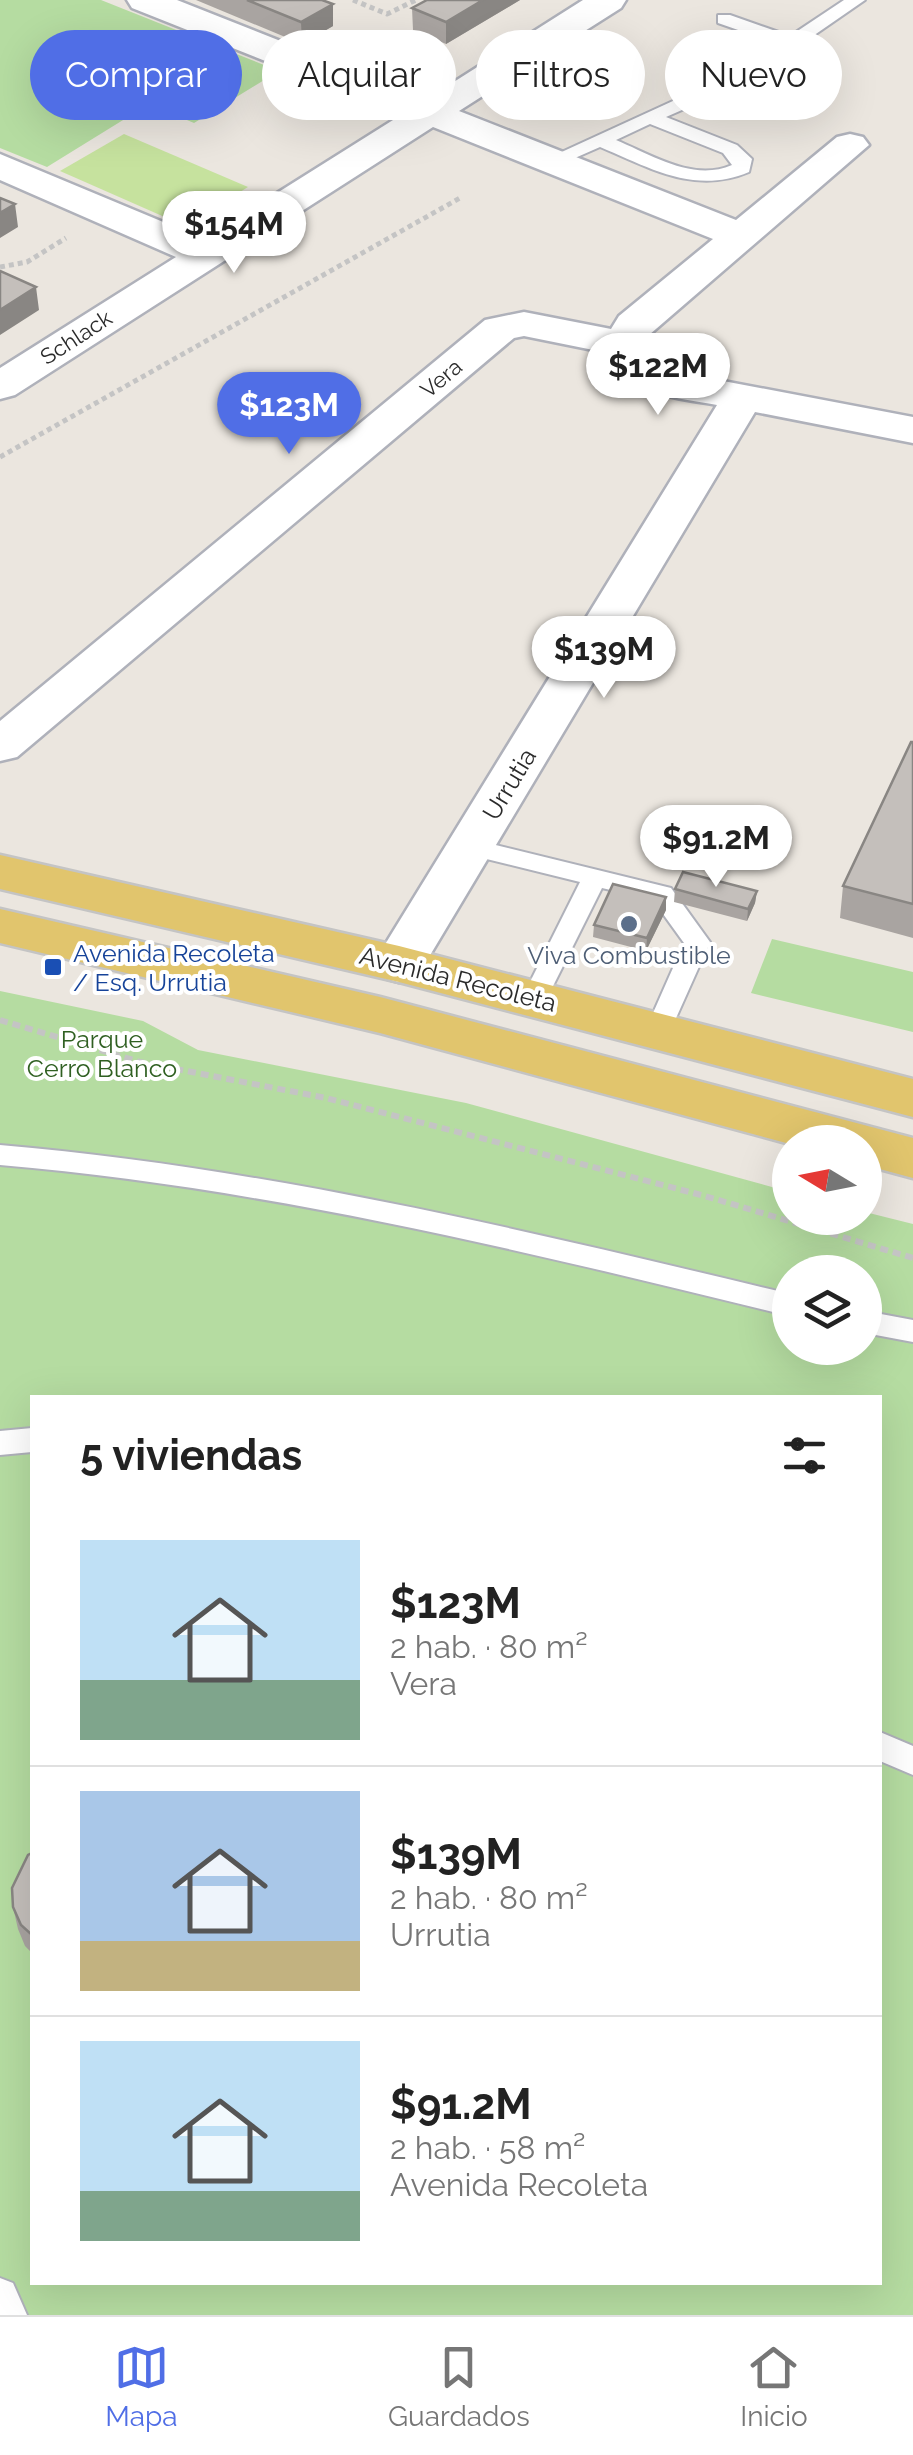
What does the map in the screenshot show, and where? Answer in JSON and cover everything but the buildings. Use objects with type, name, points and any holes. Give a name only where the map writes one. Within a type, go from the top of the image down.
[{"type":"main road","name":"Avenida Recoleta","points":[[0,872],[399,964],[913,1098]]},
{"type":"main road","points":[[0,926],[323,1002],[791,1125]]},
{"type":"main road","points":[[323,1002],[381,984],[399,964]]},
{"type":"main road","points":[[882,1150],[913,1158]]},
{"type":"street","points":[[145,0],[262,46]]},
{"type":"street","name":"Schlack","points":[[456,100],[608,0]]},
{"type":"street","name":"Schlack","points":[[0,386],[204,254],[424,120]]},
{"type":"street","points":[[449,120],[741,236]]},
{"type":"street","points":[[850,145],[634,325],[628,335],[647,370],[658,379],[913,430]]},
{"type":"street","points":[[0,166],[204,254]]},
{"type":"street","name":"Vera","points":[[0,746],[500,328],[524,324],[632,345]]},
{"type":"street","name":"Urrutia","points":[[399,964],[743,398]]},
{"type":"lane","points":[[811,30],[856,0]]},
{"type":"lane","points":[[724,19],[757,30]]},
{"type":"lane","points":[[552,161],[665,112]]},
{"type":"lane","points":[[601,140],[697,178],[727,178],[742,168],[742,159],[730,149],[651,118]]},
{"type":"lane","points":[[471,847],[662,894],[697,942],[659,1030]]},
{"type":"lane","points":[[535,998],[595,878]]},
{"type":"lane","points":[[0,1155],[140,1168],[315,1194],[772,1301]]},
{"type":"lane","points":[[882,1326],[913,1332]]},
{"type":"lane","points":[[0,1443],[30,1440]]},
{"type":"lane","points":[[882,1747],[913,1761]]},
{"type":"lane","points":[[0,2296],[8,2315]]},
{"type":"path","points":[[352,0],[387,14],[416,0]]},
{"type":"path","points":[[0,458],[460,198]]},
{"type":"path","points":[[0,267],[27,262],[109,212]]},
{"type":"path","points":[[0,1020],[140,1062],[326,1098],[705,1196],[913,1258]]},
{"type":"green space","points":[[0,0],[101,0],[176,30],[30,30],[30,120],[123,120],[47,167],[0,148]]},
{"type":"green space","points":[[242,56],[262,64],[262,81],[242,94]]},
{"type":"green space","points":[[124,134],[248,187],[185,226],[60,171]]},
{"type":"green space","points":[[772,939],[913,972],[913,1032],[751,993]]},
{"type":"green space","name":"Parque Cerro Blanco","points":[[0,991],[143,1021],[198,1050],[466,1103],[772,1187],[772,1235],[882,1235],[882,1216],[913,1224],[913,2315],[0,2315]]},
{"type":"place","name":"Viva Combustible","points":[[629,924]]},
{"type":"place","name":"Avenida Recoleta / Esq. Urrutia","points":[[53,967]]}]
